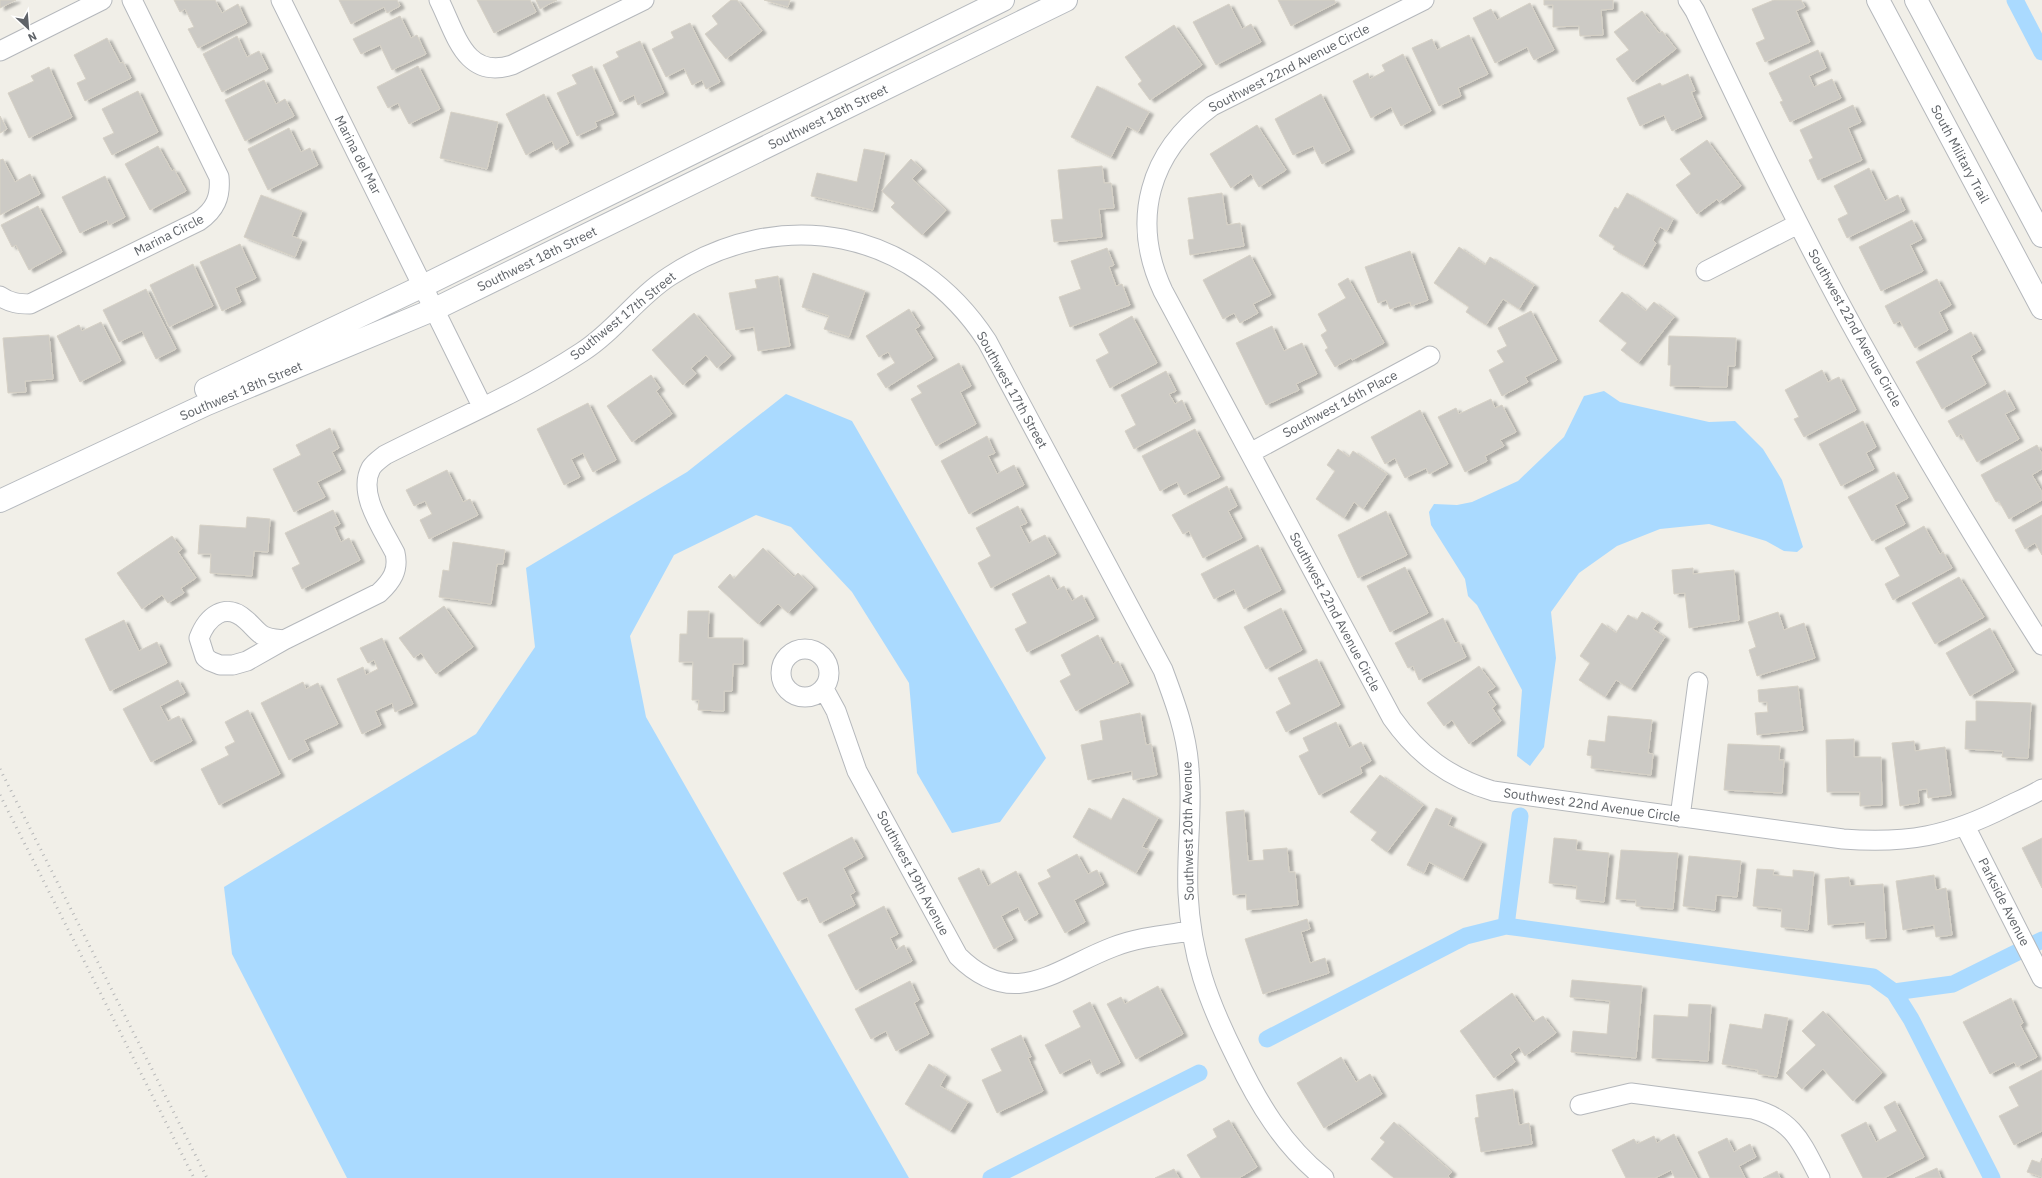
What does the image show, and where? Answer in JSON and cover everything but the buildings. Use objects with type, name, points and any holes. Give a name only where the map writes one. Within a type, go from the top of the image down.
[{"type":"main road","name":"Southwest 18th Street","points":[[0,487],[423,286],[1003,0]]},
{"type":"main road","name":"Southwest 18th Street","points":[[0,501],[206,404],[435,309],[1066,0]]},
{"type":"main road","name":"South Military Trail","points":[[1878,0],[2042,308]]},
{"type":"main road","points":[[1916,0],[2042,236]]},
{"type":"street","points":[[0,51],[102,0]]},
{"type":"street","name":"Marina Circle","points":[[0,296],[6,301],[18,304],[30,304],[199,221],[209,214],[218,201],[220,190],[219,178],[132,0]]},
{"type":"street","name":"Marina del Mar","points":[[281,0],[435,309]]},
{"type":"street","points":[[438,0],[467,57],[488,69],[500,69],[512,65],[644,0]]},
{"type":"street","name":"Southwest 22nd Avenue Circle","points":[[1424,0],[1212,106],[1198,116],[1177,138],[1164,157],[1157,172],[1148,206],[1146,224],[1149,247],[1156,276],[1392,718],[1403,734],[1428,759],[1460,779],[1493,791],[1843,839],[1875,842],[1914,839],[1937,835],[1965,826],[2042,789]]},
{"type":"street","name":"Southwest 22nd Avenue Circle","points":[[1688,0],[1695,11],[1798,224],[1861,342],[1924,453],[2042,645]]},
{"type":"street","points":[[1706,271],[1798,224]]},
{"type":"street","name":"Southwest 17th Street","points":[[284,640],[379,593],[389,584],[395,573],[397,563],[395,553],[368,499],[366,482],[372,466],[384,455],[553,371],[584,351],[613,328],[668,277],[699,258],[734,244],[769,236],[824,236],[860,243],[894,256],[925,275],[954,298],[977,326],[1047,453]]},
{"type":"street","points":[[435,309],[482,406]]},
{"type":"street","name":"Southwest 16th Place","points":[[1250,453],[1430,356]]},
{"type":"street","name":"Southwest 20th Avenue","points":[[1047,453],[1163,670],[1175,701],[1184,734],[1189,768],[1190,801],[1188,892],[1191,931],[1200,974],[1214,1013],[1252,1090],[1281,1134],[1313,1175]]},
{"type":"street","points":[[1680,817],[1698,682]]},
{"type":"street","name":"Southwest 19th Avenue","points":[[824,689],[836,711],[857,772],[958,956],[975,971],[985,977],[1001,982],[1018,984],[1035,982],[1115,946],[1144,938],[1191,931]]},
{"type":"street","name":"Parkside Avenue","points":[[1965,826],[2040,973]]},
{"type":"street","points":[[1580,1105],[1631,1093],[1753,1109],[1768,1113],[1782,1121],[1794,1131],[1803,1144],[1820,1178]]},
{"type":"water","points":[[1604,391],[1620,402],[1709,422],[1735,421],[1763,449],[1782,480],[1803,547],[1797,552],[1784,551],[1766,541],[1709,524],[1660,529],[1617,546],[1579,573],[1551,612],[1556,658],[1544,747],[1530,766],[1517,756],[1522,690],[1477,605],[1468,596],[1465,579],[1431,525],[1429,512],[1434,504],[1457,505],[1472,502],[1518,481],[1564,437],[1584,396]]},
{"type":"water","points":[[786,394],[852,421],[1046,758],[1000,822],[952,833],[917,773],[909,683],[852,592],[791,527],[756,515],[674,555],[630,636],[646,717],[909,1178],[347,1178],[232,954],[224,887],[476,734],[535,647],[526,568],[687,472]]},
{"type":"waterway","points":[[2015,0],[2042,52]]},
{"type":"waterway","points":[[1506,926],[1520,816]]},
{"type":"waterway","points":[[1267,1039],[1466,936],[1506,926],[1873,977],[1894,992],[1911,1019],[1992,1178]]},
{"type":"waterway","points":[[1894,992],[1953,984],[2042,940]]},
{"type":"waterway","points":[[991,1178],[1199,1073]]},
{"type":"railway","points":[[0,769],[207,1178]]},
{"type":"railway","points":[[0,795],[194,1178]]}]
